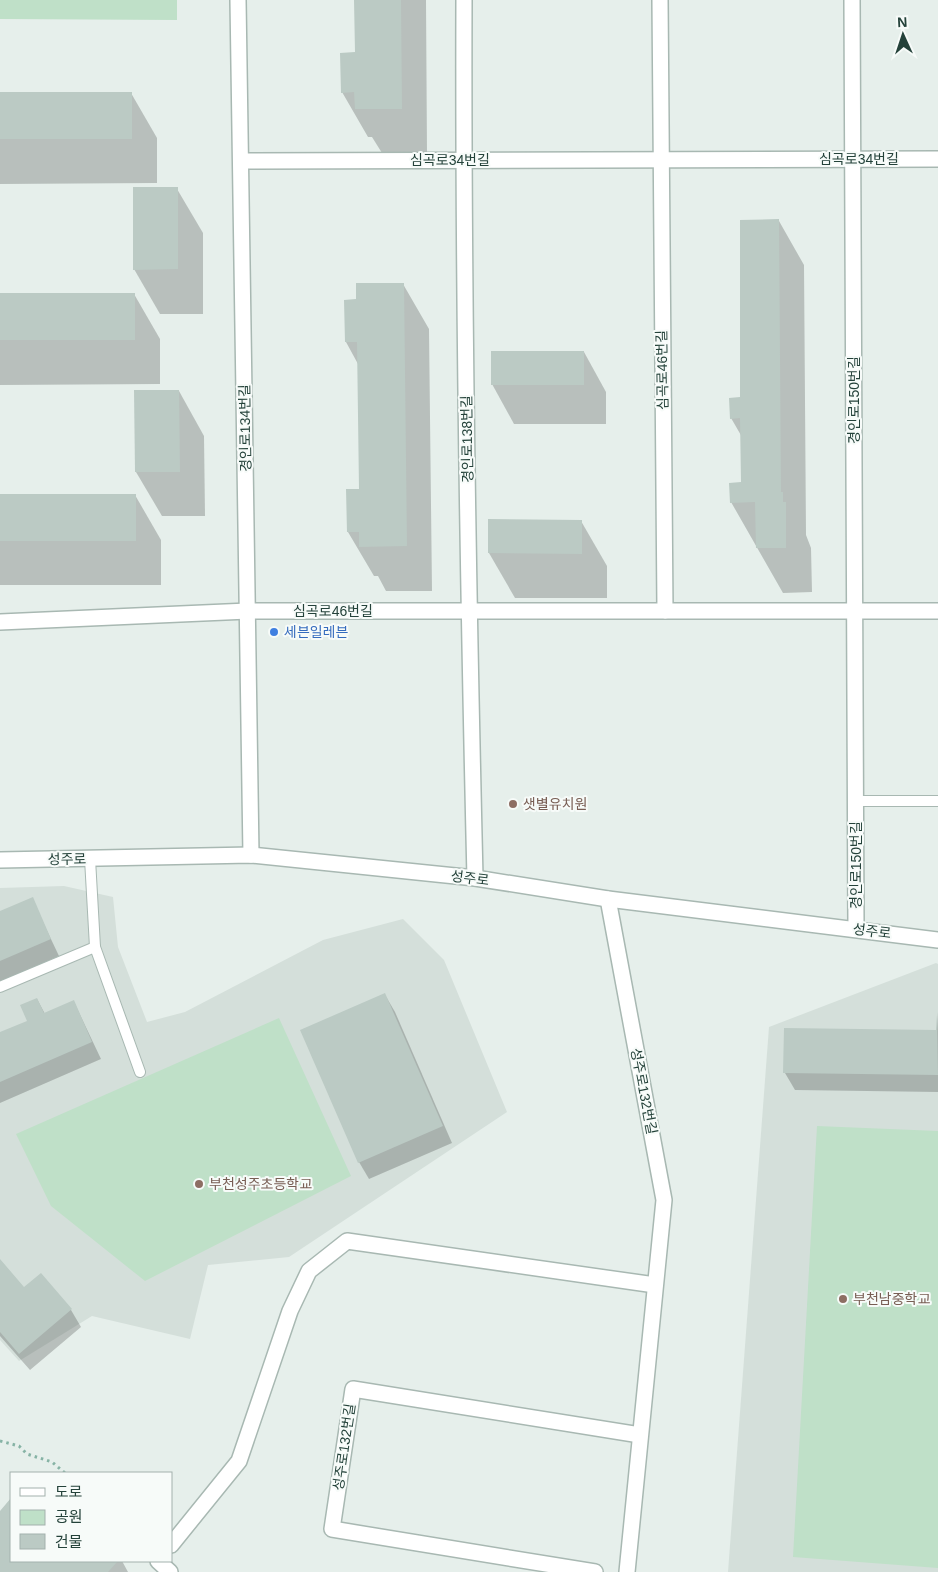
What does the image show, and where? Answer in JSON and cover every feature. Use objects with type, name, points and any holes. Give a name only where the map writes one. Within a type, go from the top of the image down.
[{"type":"street","name":"경인로134번길","points":[[238,0],[251,855]]},
{"type":"street","name":"경인로138번길","points":[[464,0],[469,611],[475,878]]},
{"type":"street","points":[[660,0],[660,160]]},
{"type":"street","name":"경인로150번길","points":[[852,0],[856,930]]},
{"type":"street","name":"심곡로34번길","points":[[241,160],[938,159]]},
{"type":"street","name":"심곡로46번길","points":[[660,160],[665,611]]},
{"type":"street","name":"심곡로46번길","points":[[0,622],[248,611],[938,611]]},
{"type":"street","name":"성주로","points":[[0,860],[251,855],[475,878],[608,898],[938,940]]},
{"type":"street","name":"성주로132번길","points":[[608,898],[664,1200],[627,1572]]},
{"type":"street","points":[[172,1544],[239,1461],[290,1311],[309,1271],[347,1241],[656,1285]]},
{"type":"street","name":"성주로132번길","points":[[595,1572],[332,1529],[353,1389],[640,1435]]},
{"type":"street","points":[[159,1562],[170,1572]]},
{"type":"lane","name":"경인로150번길","points":[[856,801],[938,801]]},
{"type":"lane","points":[[90,858],[95,946],[140,1072]]},
{"type":"lane","points":[[0,987],[95,946]]},
{"type":"path","points":[[0,1441],[19,1446],[26,1454],[52,1462],[64,1472]]},
{"type":"shaded area","name":"부천성주초등학교","points":[[64,886],[113,897],[118,947],[147,1022],[185,1012],[323,940],[403,919],[444,960],[507,1112],[289,1257],[208,1265],[190,1339],[92,1316],[19,1361],[0,1340],[0,888]]},
{"type":"shaded area","name":"부천남중학교","points":[[936,963],[938,964],[938,1572],[728,1572],[769,1027]]},
{"type":"green space","points":[[0,0],[177,0],[177,20],[0,19]]},
{"type":"green space","points":[[279,1018],[351,1176],[145,1281],[51,1206],[16,1134]]},
{"type":"green space","points":[[817,1126],[938,1131],[938,1568],[793,1557]]},
{"type":"building","points":[[354,0],[401,0],[402,109],[355,109],[354,92],[341,93],[340,53],[355,52]]},
{"type":"building","points":[[0,92],[132,92],[132,139],[0,139]]},
{"type":"building","points":[[133,187],[178,187],[178,269],[133,270]]},
{"type":"building","points":[[779,219],[781,492],[783,492],[783,502],[786,502],[786,548],[756,548],[755,502],[730,503],[729,483],[741,482],[740,418],[730,419],[729,398],[740,397],[740,220]]},
{"type":"building","points":[[356,283],[404,283],[407,546],[359,547],[359,532],[347,532],[346,489],[359,489],[357,342],[345,342],[344,300],[356,299]]},
{"type":"building","points":[[0,293],[135,293],[135,340],[0,340]]},
{"type":"building","points":[[491,351],[584,351],[584,385],[491,385]]},
{"type":"building","points":[[134,390],[179,390],[180,472],[135,472]]},
{"type":"building","points":[[0,494],[136,494],[136,541],[0,541]]},
{"type":"building","points":[[488,519],[582,520],[582,554],[488,553]]},
{"type":"building","points":[[33,897],[51,939],[0,961],[0,911]]},
{"type":"building","points":[[385,993],[443,1126],[358,1163],[300,1030]]},
{"type":"building","points":[[37,998],[44,1013],[74,1000],[92,1042],[0,1082],[0,1032],[27,1021],[20,1005]]},
{"type":"building","points":[[937,1015],[938,1075],[783,1073],[784,1028],[936,1030]]},
{"type":"building","points":[[0,1259],[24,1287],[41,1273],[72,1309],[19,1354],[0,1332]]},
{"type":"building","points":[[10,1499],[10,1562],[117,1562],[108,1572],[0,1572],[0,1511]]},
{"type":"place","name":"세븐일레븐","points":[[274,632]]},
{"type":"place","name":"샛별유치원","points":[[513,804]]},
{"type":"place","name":"부천성주초등학교","points":[[199,1184]]},
{"type":"place","name":"부천남중학교","points":[[843,1299]]}]
